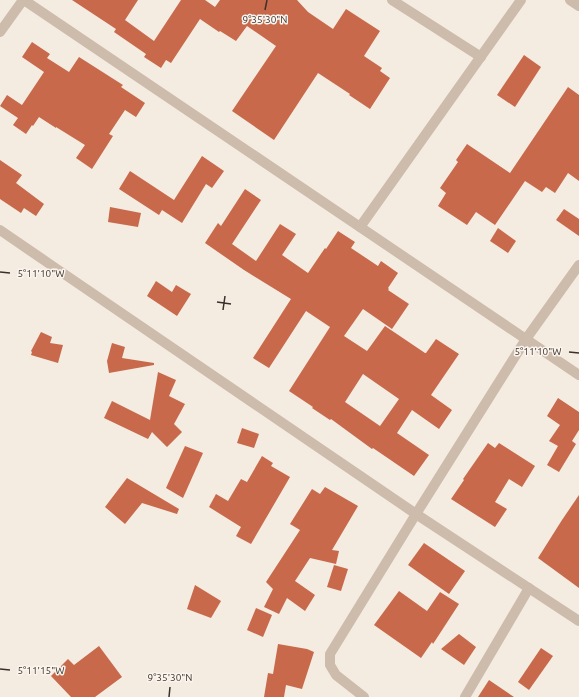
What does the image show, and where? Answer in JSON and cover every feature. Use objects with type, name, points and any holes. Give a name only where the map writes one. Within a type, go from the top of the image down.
[{"type":"street","points":[[0,32],[24,0],[579,375]]},
{"type":"street","points":[[392,0],[481,57]]},
{"type":"street","points":[[360,227],[521,0]]},
{"type":"street","points":[[570,0],[579,6]]},
{"type":"street","points":[[0,230],[416,514],[579,621]]},
{"type":"street","points":[[364,697],[336,675],[330,665],[330,654],[526,339],[579,265]]},
{"type":"street","points":[[465,697],[529,588]]},
{"type":"building","points":[[72,0],[138,0],[125,20],[154,41],[181,0],[205,0],[215,7],[220,0],[297,0],[308,12],[333,29],[346,9],[380,31],[364,56],[382,68],[380,71],[390,78],[370,109],[318,73],[274,140],[232,111],[276,46],[247,26],[236,41],[200,19],[171,63],[166,60],[161,68],[144,57],[146,54],[114,32],[116,29]]},
{"type":"building","points":[[32,42],[50,54],[47,58],[69,72],[79,57],[123,85],[121,87],[145,103],[136,117],[125,110],[109,134],[113,136],[92,169],[76,158],[85,145],[39,117],[26,134],[13,125],[18,118],[0,106],[7,95],[22,105],[44,72],[22,57]]},
{"type":"building","points":[[524,55],[541,67],[515,107],[497,95]]},
{"type":"building","points":[[568,87],[579,95],[579,181],[568,173],[555,193],[546,187],[542,192],[525,181],[495,225],[476,212],[467,225],[438,206],[446,193],[440,188],[458,162],[456,160],[467,144],[510,173]]},
{"type":"building","points":[[202,156],[224,171],[212,188],[206,184],[182,223],[162,210],[159,215],[119,189],[130,171],[174,200]]},
{"type":"building","points":[[0,160],[22,175],[16,183],[44,204],[36,216],[24,208],[21,213],[0,199]]},
{"type":"building","points":[[245,189],[261,200],[232,244],[256,261],[280,224],[296,234],[282,255],[308,273],[338,231],[355,242],[351,248],[378,266],[381,261],[398,273],[388,290],[409,304],[392,329],[363,309],[344,336],[367,351],[385,326],[425,353],[436,339],[459,354],[431,395],[452,410],[439,429],[412,410],[397,433],[429,455],[414,476],[373,448],[372,449],[289,391],[330,327],[306,311],[269,368],[253,358],[291,299],[244,270],[205,243],[218,223],[221,226]],"holes":[[[363,374],[399,399],[380,426],[345,402]]]},
{"type":"building","points":[[110,207],[141,213],[138,227],[108,222]]},
{"type":"building","points":[[564,209],[579,219],[579,236],[556,220]]},
{"type":"building","points":[[498,228],[516,241],[508,253],[490,241]]},
{"type":"building","points":[[156,281],[172,292],[176,285],[191,294],[177,316],[147,296]]},
{"type":"building","points":[[41,332],[52,337],[50,343],[63,345],[58,363],[31,355],[31,351]]},
{"type":"building","points":[[112,343],[125,347],[122,358],[154,363],[154,365],[109,373],[107,361]]},
{"type":"building","points":[[158,372],[176,380],[169,396],[185,404],[174,424],[182,432],[167,447],[152,432],[148,439],[104,418],[112,401],[150,420]]},
{"type":"building","points":[[558,398],[579,412],[579,430],[572,441],[576,444],[559,472],[547,465],[558,446],[549,441],[560,425],[547,416]]},
{"type":"building","points":[[242,428],[259,434],[254,448],[237,443]]},
{"type":"building","points":[[488,443],[495,448],[499,443],[535,466],[522,487],[509,479],[495,502],[507,509],[495,527],[451,499]]},
{"type":"building","points":[[185,446],[203,453],[183,498],[166,488]]},
{"type":"building","points":[[262,456],[273,463],[271,466],[290,477],[251,544],[236,536],[241,527],[209,507],[216,494],[228,501],[241,479],[247,482]]},
{"type":"building","points":[[127,478],[179,509],[177,514],[142,503],[125,524],[105,507]]},
{"type":"building","points":[[325,487],[358,506],[332,550],[339,551],[336,564],[310,558],[295,581],[315,595],[305,611],[287,598],[279,614],[264,607],[273,589],[266,582],[300,530],[290,524],[312,489],[320,494]]},
{"type":"building","points":[[579,495],[579,588],[538,558]]},
{"type":"building","points":[[424,543],[465,571],[449,594],[408,565]]},
{"type":"building","points":[[334,565],[348,569],[341,591],[327,587]]},
{"type":"building","points":[[195,585],[221,601],[211,618],[187,609]]},
{"type":"building","points":[[399,591],[427,611],[440,592],[459,604],[433,644],[432,642],[421,658],[374,625]]},
{"type":"building","points":[[256,608],[272,615],[263,637],[247,630]]},
{"type":"building","points":[[459,634],[476,647],[464,665],[441,649]]},
{"type":"building","points":[[278,644],[307,649],[314,652],[302,689],[286,685],[284,697],[264,697],[268,673],[273,674]]},
{"type":"building","points":[[99,646],[122,677],[95,697],[71,697],[51,676],[68,659],[74,665]]},
{"type":"building","points":[[541,648],[553,656],[529,690],[518,682]]},
{"type":"building","points":[[489,680],[514,697],[478,697]]}]
